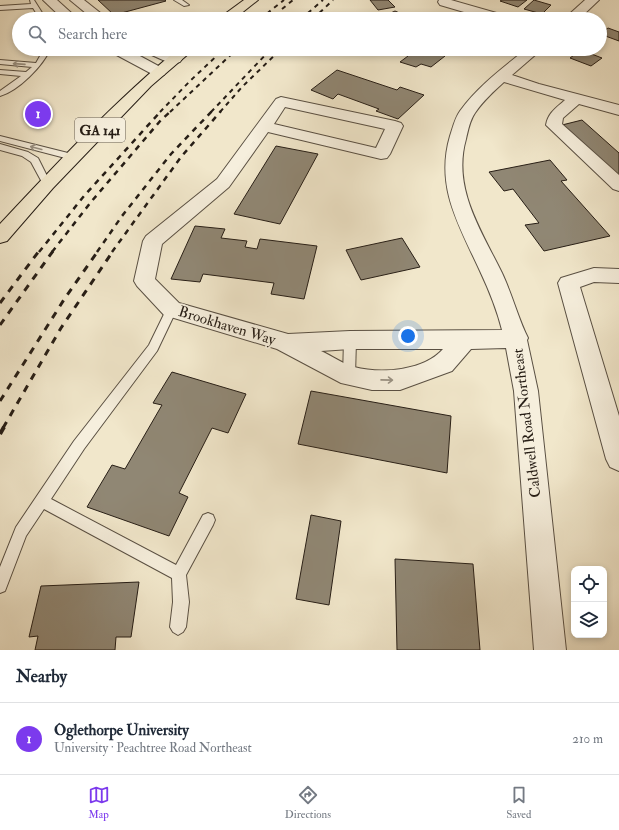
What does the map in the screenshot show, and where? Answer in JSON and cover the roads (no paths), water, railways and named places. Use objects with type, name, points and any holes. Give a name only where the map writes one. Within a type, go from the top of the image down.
[{"type":"highway","points":[[235,12],[252,0]]},
{"type":"highway","name":"GA 141","points":[[0,236],[73,157],[159,72],[179,56]]},
{"type":"street","points":[[49,0],[63,12]]},
{"type":"street","points":[[76,0],[92,12]]},
{"type":"street","points":[[579,12],[593,0]]},
{"type":"street","points":[[444,2],[478,12]]},
{"type":"street","points":[[129,56],[159,72]]},
{"type":"street","points":[[168,56],[175,59]]},
{"type":"street","name":"Caldwell Road Northeast","points":[[526,56],[487,89],[466,114],[454,143],[453,170],[458,202],[473,238],[499,290],[517,338],[526,390],[550,650]]},
{"type":"street","points":[[502,76],[575,99],[619,110]]},
{"type":"street","points":[[575,99],[555,117],[554,125],[619,185]]},
{"type":"street","name":"Brookhaven Way","points":[[263,126],[380,154],[395,126],[281,102],[263,126],[223,183],[153,241],[144,281],[172,309],[284,342],[349,376],[372,380],[400,380],[444,364],[455,340]]},
{"type":"street","points":[[619,276],[594,275],[568,283],[619,459]]},
{"type":"street","name":"Brookhaven Way","points":[[284,342],[309,344],[333,351],[350,346],[391,351],[455,340],[517,338]]},
{"type":"lane","points":[[31,0],[39,12]]},
{"type":"lane","points":[[177,0],[186,5]]},
{"type":"lane","points":[[0,8],[36,6]]},
{"type":"lane","points":[[0,94],[27,74],[45,56]]},
{"type":"lane","points":[[0,62],[37,65]]},
{"type":"lane","points":[[0,72],[27,74]]},
{"type":"lane","points":[[0,138],[73,157]]},
{"type":"lane","points":[[0,147],[25,154],[35,160],[48,184]]},
{"type":"lane","points":[[0,586],[21,532],[79,445],[153,348],[172,309]]},
{"type":"lane","points":[[349,376],[350,346]]},
{"type":"lane","points":[[42,501],[179,574]]},
{"type":"lane","points":[[178,627],[181,602],[179,574],[208,520]]},
{"type":"railway","points":[[269,12],[284,0]]},
{"type":"railway","points":[[282,9],[293,0]]},
{"type":"railway","points":[[309,12],[323,0]]},
{"type":"railway","points":[[320,12],[333,0]]},
{"type":"railway","points":[[160,112],[217,56]]},
{"type":"railway","points":[[170,112],[230,56]]},
{"type":"railway","points":[[211,112],[264,56]]},
{"type":"railway","points":[[220,112],[242,87],[274,56]]},
{"type":"railway","points":[[39,252],[84,196],[161,111]]},
{"type":"railway","points":[[52,252],[91,202],[161,120],[171,111]]},
{"type":"railway","points":[[97,252],[122,216],[171,154],[212,111]]},
{"type":"railway","points":[[112,252],[181,157],[221,111]]},
{"type":"railway","points":[[0,303],[39,251]]},
{"type":"railway","points":[[0,325],[53,251]]},
{"type":"railway","points":[[0,401],[65,298],[98,251]]},
{"type":"railway","points":[[3,428],[61,328],[113,251]]},
{"type":"railway","points":[[0,434],[4,427]]},
{"type":"place","name":"Oglethorpe University","points":[[38,114]]}]
